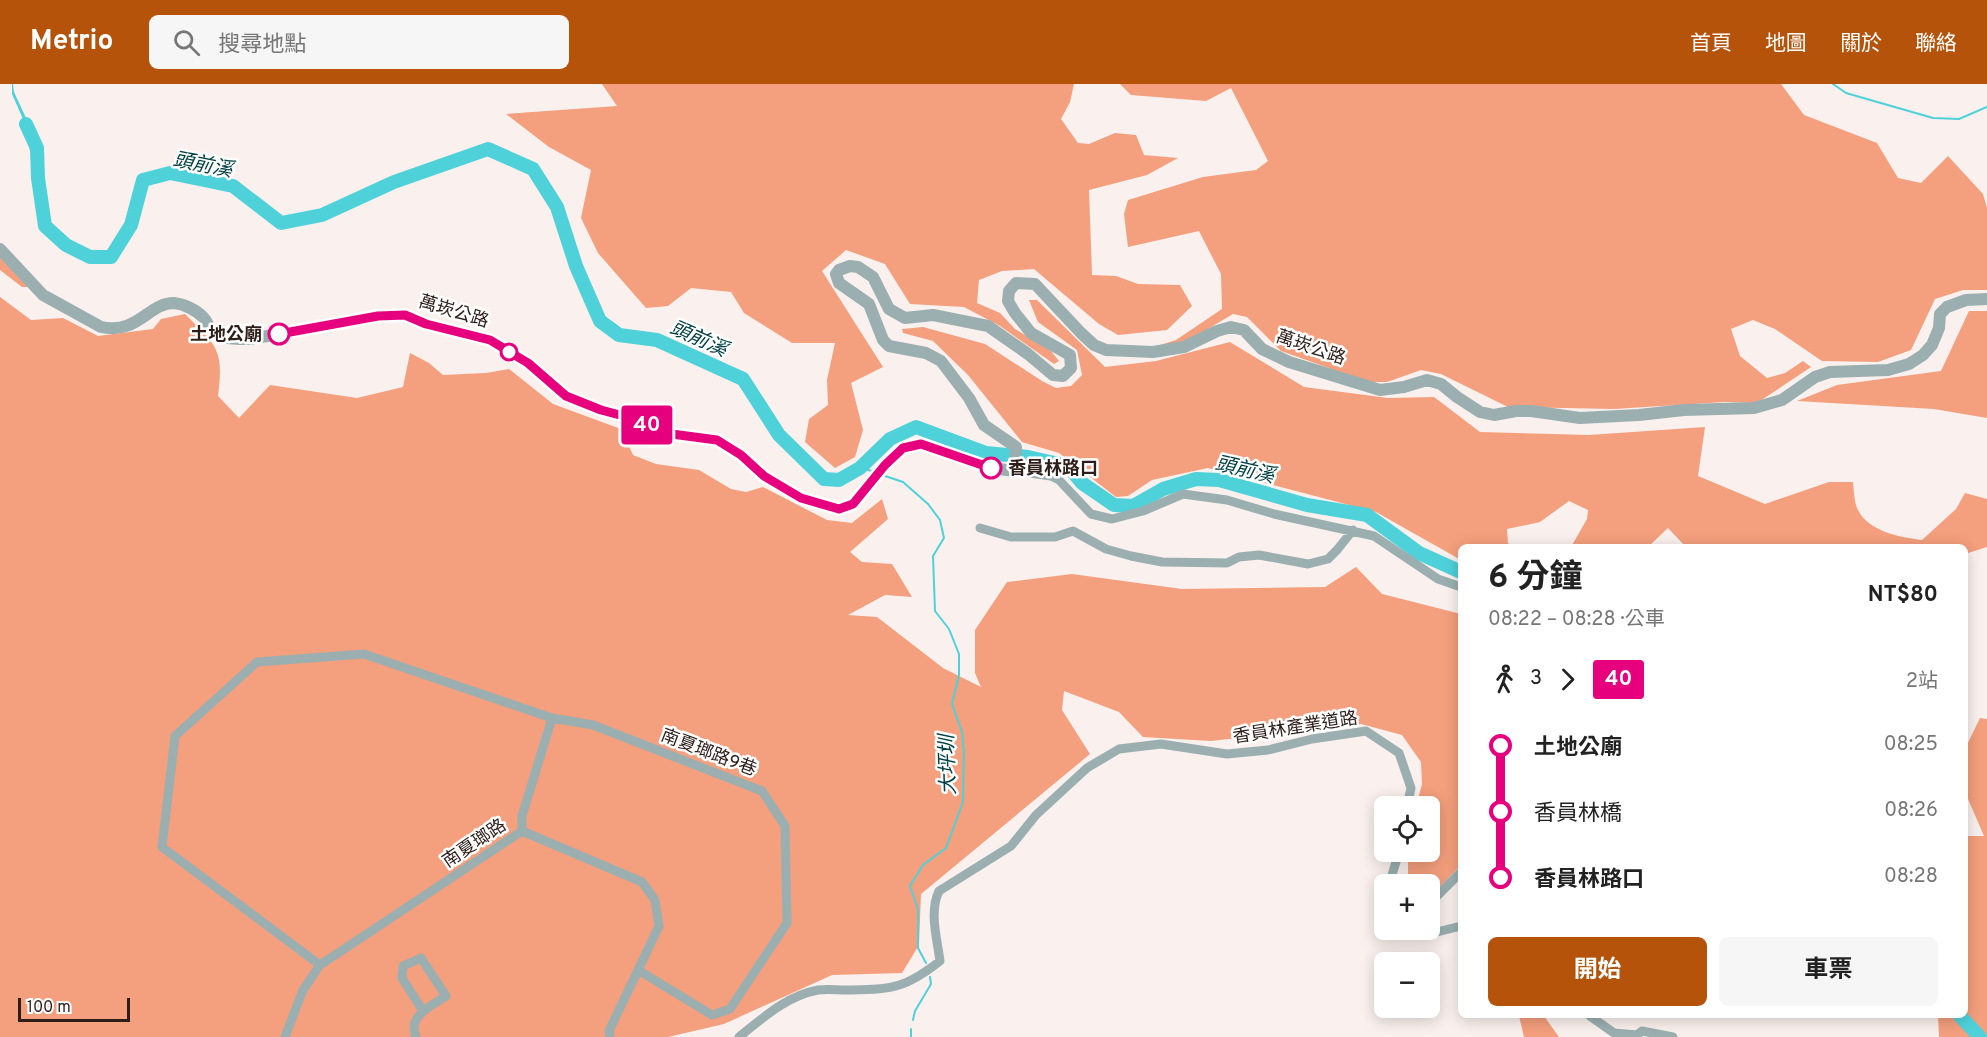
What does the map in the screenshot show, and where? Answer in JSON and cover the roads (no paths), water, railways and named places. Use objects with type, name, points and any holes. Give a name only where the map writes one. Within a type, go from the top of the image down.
[{"type":"street","name":"萬崁公路","points":[[0,249],[44,295],[100,327],[109,329],[125,328],[167,304],[176,303],[187,306],[203,317],[213,332],[231,339],[251,339],[378,316],[405,315],[426,324],[490,340],[528,363],[566,396],[601,410],[635,419],[664,433],[717,440],[741,455],[764,476],[801,498],[839,509],[853,504],[885,465],[903,448],[921,444],[991,468],[1015,471],[1016,447],[984,425],[969,398],[941,360],[926,352],[889,346],[884,340],[869,304],[839,283],[836,274],[839,270],[850,266],[858,267],[873,277],[889,309],[905,318],[933,315],[988,326],[1053,375],[1063,376],[1071,368],[1070,355],[1031,333],[1015,313],[1008,301],[1009,291],[1016,283],[1035,284],[1094,345],[1106,350],[1154,352],[1184,347],[1230,327],[1244,330],[1262,349],[1289,362],[1380,390],[1404,387],[1426,380],[1441,384],[1456,397],[1480,412],[1494,415],[1531,411],[1580,418],[1684,410],[1754,408],[1782,400],[1815,376],[1830,372],[1888,370],[1910,364],[1932,345],[1939,328],[1940,314],[1947,307],[1966,300],[1987,299]]},
{"type":"street","points":[[1015,471],[1051,476],[1059,480],[1091,514],[1112,519],[1143,511],[1183,494],[1227,500],[1274,514],[1353,530],[1374,536],[1438,579],[1458,586]]},
{"type":"street","points":[[980,528],[1011,537],[1055,537],[1073,531],[1106,549],[1131,556],[1187,563],[1227,563],[1239,557],[1259,555],[1308,564],[1328,560],[1353,530]]},
{"type":"street","name":"南夏瑯路9巷","points":[[320,965],[162,847],[175,736],[257,662],[364,654],[552,718],[593,725],[762,791],[785,826],[787,923],[730,1009],[712,1015],[638,970]]},
{"type":"street","points":[[522,831],[522,816],[552,718]]},
{"type":"street","name":"香員林產業道路","points":[[739,1037],[784,1002],[818,990],[882,990],[901,986],[940,961],[934,913],[934,902],[939,891],[1011,846],[1036,815],[1087,768],[1119,749],[1161,744],[1227,754],[1268,750],[1312,739],[1365,730],[1399,753],[1411,788],[1409,796]]},
{"type":"street","name":"南夏瑯路","points":[[285,1037],[303,990],[320,965],[522,831],[642,882],[656,900],[659,926],[609,1031],[610,1037]]},
{"type":"street","points":[[1440,893],[1458,875]]},
{"type":"street","points":[[1440,931],[1458,927]]},
{"type":"street","points":[[416,1037],[413,1031],[415,1019],[446,996],[421,957],[403,966],[402,978],[423,1011]]},
{"type":"street","points":[[1593,1018],[1614,1033],[1637,1035],[1642,1031],[1672,1037]]},
{"type":"water","points":[[12,84],[33,133],[34,168],[23,119],[12,94]]},
{"type":"waterway","points":[[1833,84],[1846,93],[1933,118],[1959,119],[1987,107]]},
{"type":"waterway","name":"頭前溪","points":[[26,124],[37,148],[38,178],[45,226],[66,245],[90,257],[111,257],[131,225],[143,180],[170,173],[233,186],[281,223],[322,215],[394,182],[488,149],[533,169],[557,207],[576,266],[600,321],[619,335],[657,340],[743,379],[779,435],[824,479],[839,480],[860,468],[890,439],[916,427],[986,453],[1028,457],[1068,466],[1082,483],[1114,505],[1133,506],[1163,489],[1196,479],[1219,480],[1307,505],[1367,515],[1419,553],[1458,571]]},
{"type":"waterway","name":"大坪圳","points":[[860,468],[872,471]]},
{"type":"waterway","name":"大坪圳","points":[[885,476],[903,482],[928,504],[940,520],[944,538],[933,556],[935,611],[949,629],[959,654],[959,675],[952,704],[962,732],[963,802],[946,848],[923,865],[910,886],[918,909],[918,948],[926,963]]},
{"type":"waterway","name":"大坪圳","points":[[913,1020],[915,1011],[931,984],[930,977]]},
{"type":"waterway","name":"頭前溪","points":[[1962,1018],[1980,1037]]},
{"type":"waterway","name":"大坪圳","points":[[911,1029],[911,1037]]},
{"type":"place","name":"土地公廟","points":[[279,334]]},
{"type":"place","name":"香員林路口","points":[[991,468]]}]
